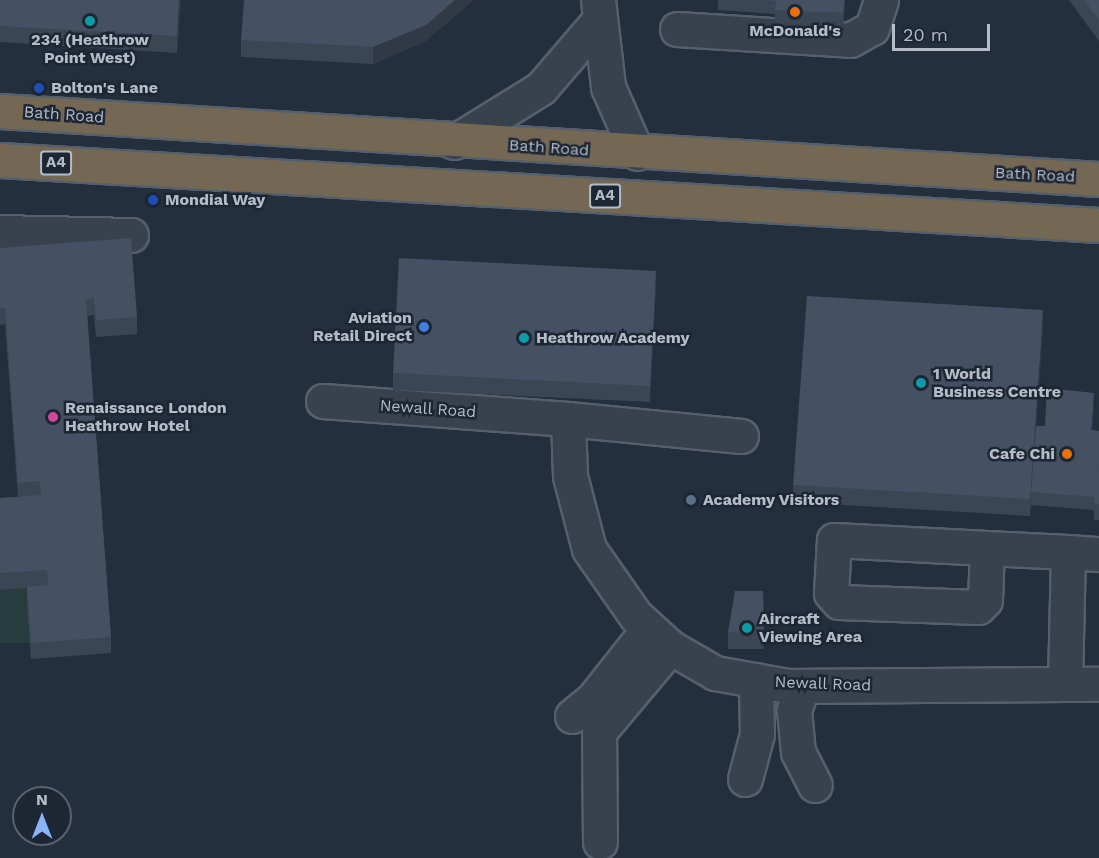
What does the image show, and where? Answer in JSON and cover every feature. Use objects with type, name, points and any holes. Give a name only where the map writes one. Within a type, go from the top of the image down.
[{"type":"highway","name":"Bath Road","points":[[0,111],[637,153],[1099,179]]},
{"type":"highway","name":"A4","points":[[0,160],[1099,225]]},
{"type":"street","points":[[677,29],[850,40],[872,28],[881,0]]},
{"type":"street","points":[[454,141],[542,88],[598,12]]},
{"type":"street","points":[[598,12],[608,87],[637,153]]},
{"type":"street","points":[[0,232],[131,235]]},
{"type":"street","name":"Newall Road","points":[[323,401],[568,419],[741,436]]},
{"type":"street","name":"Newall Road","points":[[568,419],[570,476],[589,549],[659,638],[715,673],[803,686],[1099,684]]},
{"type":"street","points":[[987,548],[985,600],[978,607],[839,602],[831,593],[834,540],[1084,553],[1065,684]]},
{"type":"street","points":[[572,716],[659,638]]},
{"type":"street","points":[[600,842],[599,732],[659,638]]},
{"type":"street","points":[[745,779],[757,734],[756,680]]},
{"type":"street","points":[[803,686],[794,710],[798,752],[815,785]]},
{"type":"green space","points":[[47,586],[30,643],[0,643],[0,590]]},
{"type":"building","name":"234 (Heathrow Point West)","points":[[0,0],[179,0],[177,36],[0,26]]},
{"type":"building","points":[[244,0],[455,0],[426,25],[373,47],[241,40]]},
{"type":"building","points":[[767,0],[844,0],[843,13],[775,10],[776,1]]},
{"type":"building","points":[[1084,0],[1099,0],[1099,20]]},
{"type":"building","name":"Renaissance London Heathrow Hotel","points":[[131,238],[137,317],[96,320],[94,298],[86,299],[111,637],[31,643],[27,587],[48,585],[47,570],[0,573],[0,498],[41,495],[40,481],[18,483],[5,308],[0,308],[0,248]]},
{"type":"building","name":"Heathrow Academy","points":[[399,258],[656,271],[650,386],[393,373]]},
{"type":"building","name":"1 World Business Centre","points":[[807,296],[1043,310],[1030,499],[793,485]]},
{"type":"building","name":"Cafe Chi","points":[[1047,388],[1094,393],[1091,430],[1099,431],[1095,497],[1031,492],[1036,426],[1045,426]]},
{"type":"building","points":[[1099,447],[1099,504],[1094,503]]},
{"type":"building","points":[[735,591],[763,591],[764,633],[728,632]]},
{"type":"place","name":"McDonald's","points":[[795,12]]},
{"type":"place","name":"234 (Heathrow Point West)","points":[[90,21]]},
{"type":"place","name":"Bolton's Lane","points":[[39,88]]},
{"type":"place","name":"Mondial Way","points":[[153,200]]},
{"type":"place","name":"Aviation Retail Direct","points":[[424,327]]},
{"type":"place","name":"Heathrow Academy","points":[[524,338]]},
{"type":"place","name":"1 World Business Centre","points":[[921,383]]},
{"type":"place","name":"Renaissance London Heathrow Hotel","points":[[53,417]]},
{"type":"place","name":"Cafe Chi","points":[[1067,454]]},
{"type":"place","name":"Academy Visitors","points":[[691,500]]},
{"type":"place","name":"Aircraft Viewing Area","points":[[747,628]]}]
